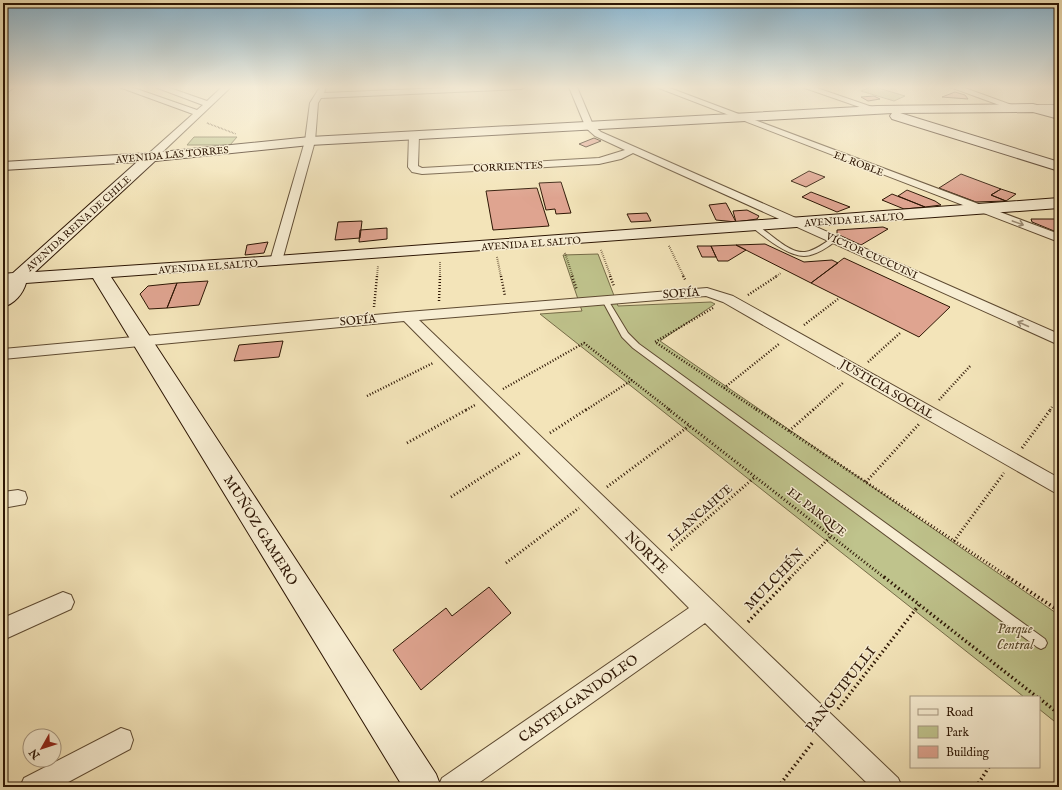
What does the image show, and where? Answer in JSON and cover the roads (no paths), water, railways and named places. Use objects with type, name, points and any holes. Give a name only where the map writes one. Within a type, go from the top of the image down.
[{"type":"street","name":"AVENIDA REINA DE CHILE","points":[[3,301],[15,289],[8,280],[187,124]]},
{"type":"street","points":[[276,261],[310,141],[312,124]]},
{"type":"street","points":[[615,124],[613,134],[619,142]]},
{"type":"street","name":"AVENIDA LAS TORRES","points":[[3,166],[151,157],[310,141],[615,124]]},
{"type":"street","name":"EL ROBLE","points":[[757,124],[1059,238]]},
{"type":"street","points":[[935,124],[1059,167]]},
{"type":"street","name":"VÍCTOR CUCCUINI","points":[[589,126],[598,134],[635,149],[1059,340]]},
{"type":"street","name":"CORRIENTES","points":[[414,135],[413,167],[416,170],[422,171],[599,161],[617,157],[635,149]]},
{"type":"street","name":"AVENIDA EL SALTO","points":[[8,280],[1059,203]]},
{"type":"street","name":"MUÑOZ GAMERO","points":[[99,273],[423,787]]},
{"type":"street","name":"SOFÍA","points":[[3,354],[141,339],[691,292],[726,298]]},
{"type":"street","name":"JUSTICIA SOCIAL","points":[[726,298],[1059,487]]},
{"type":"street","name":"NORTE","points":[[407,316],[657,562],[889,787]]},
{"type":"street","points":[[3,629],[63,602]]},
{"type":"street","name":"CASTELGANDOLFO","points":[[451,787],[706,609]]},
{"type":"street","points":[[33,787],[121,740]]},
{"type":"lane","points":[[754,226],[771,240],[801,254],[810,253],[835,239]]},
{"type":"lane","points":[[612,299],[625,335],[636,346],[1041,643]]},
{"type":"park label","name":"Parque Central","points":[[1015,636]]}]
